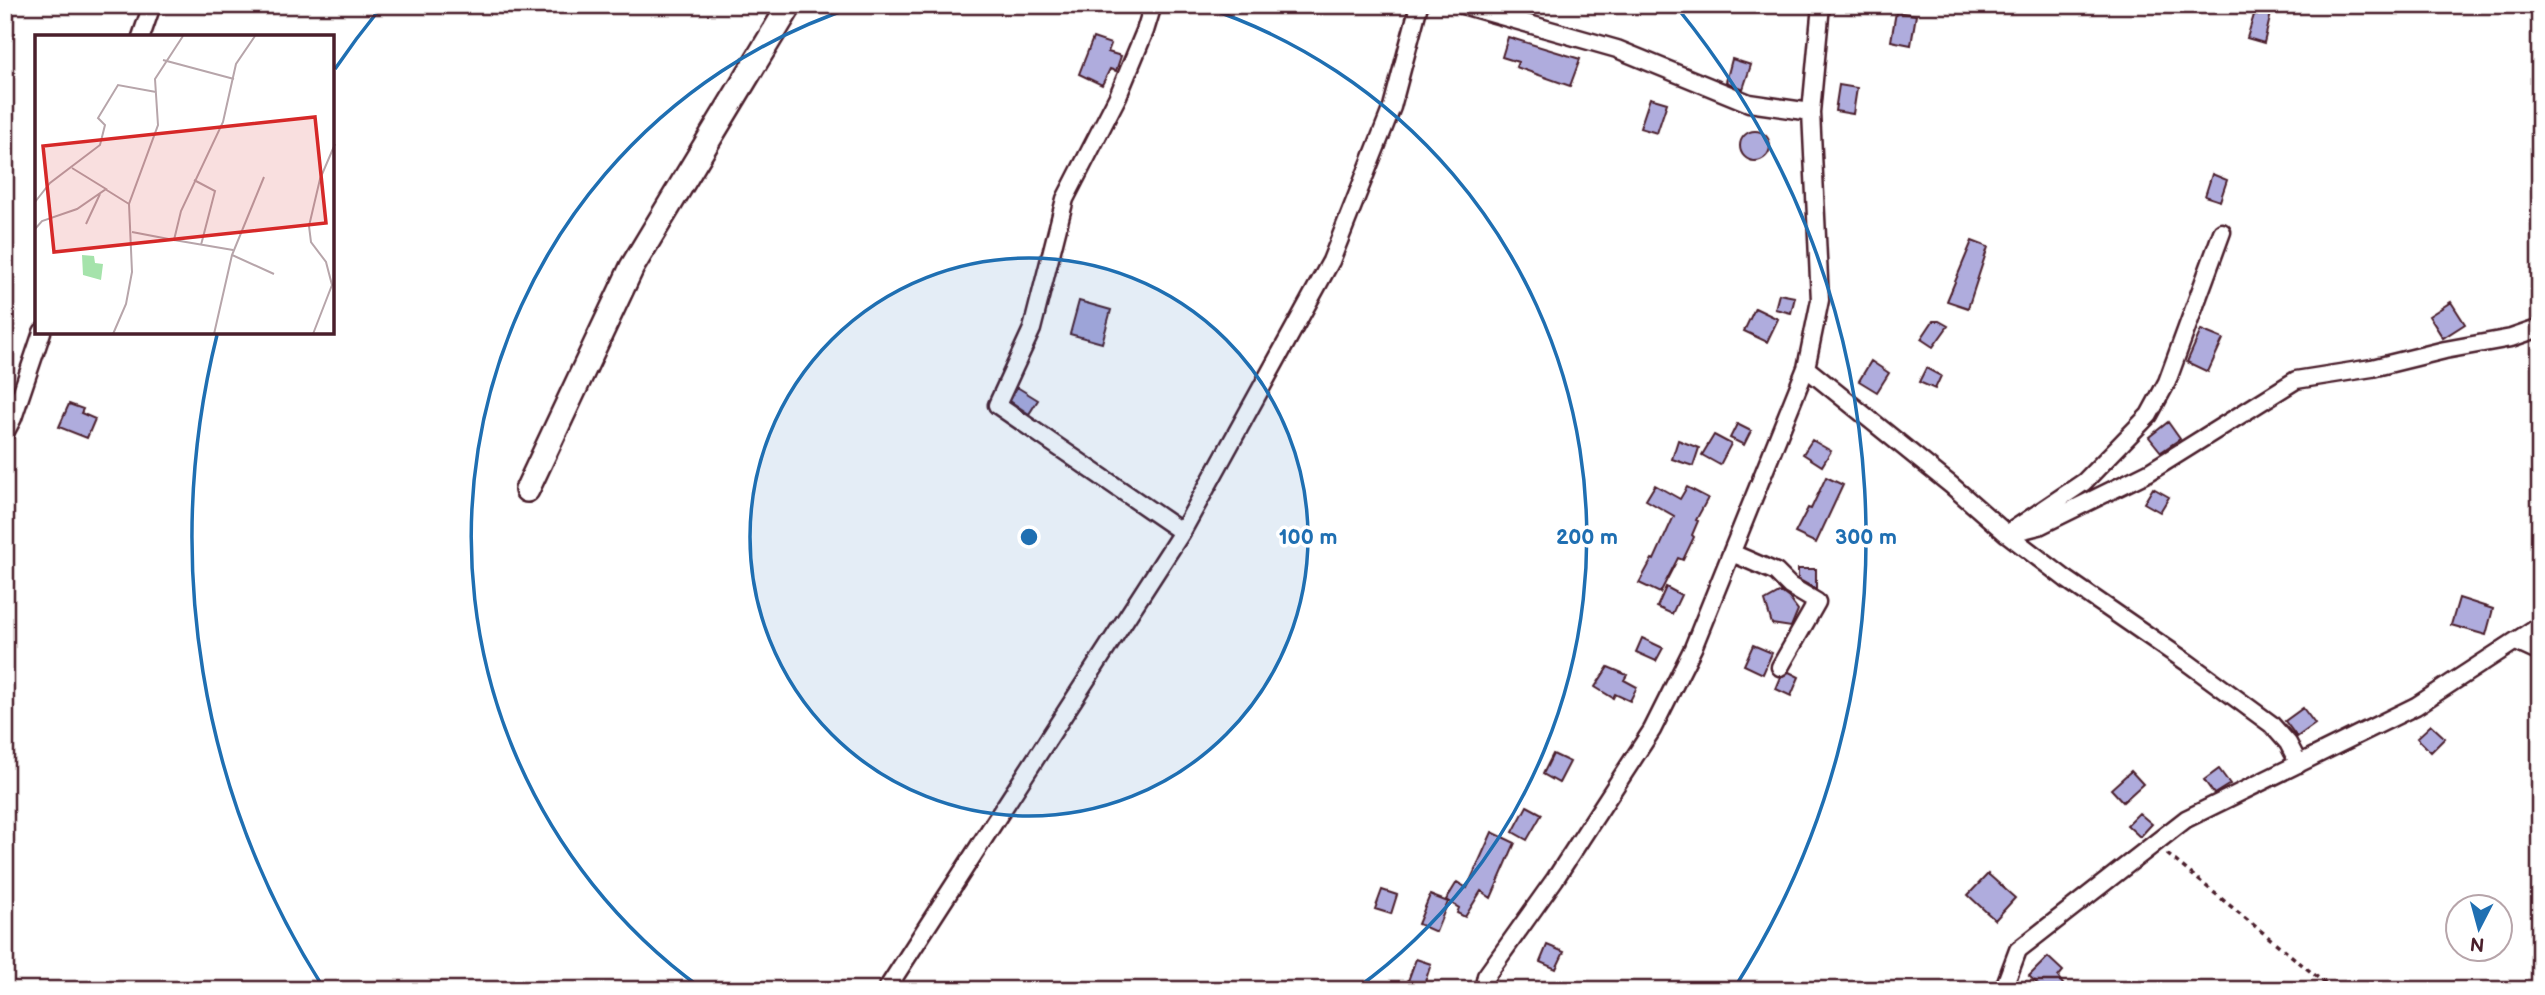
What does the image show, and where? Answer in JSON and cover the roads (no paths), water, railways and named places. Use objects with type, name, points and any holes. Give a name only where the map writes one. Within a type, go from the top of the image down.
[{"type":"street","points":[[142,35],[152,5]]},
{"type":"street","points":[[527,490],[632,267],[790,5]]},
{"type":"street","points":[[1153,5],[1118,96],[1065,199],[1032,329],[997,405],[1182,531]]},
{"type":"street","points":[[886,990],[1182,531],[1331,261],[1392,107],[1419,5]]},
{"type":"street","points":[[1462,5],[1617,49],[1749,103],[1811,112]]},
{"type":"street","points":[[1483,990],[1486,976],[1555,879],[1652,730],[1693,648],[1806,368],[1820,300],[1811,112],[1821,5]]},
{"type":"street","points":[[2007,534],[2084,482],[2150,415],[2167,382],[2222,232]]},
{"type":"street","points":[[2007,534],[2039,527],[2149,472],[2296,380],[2372,368],[2445,350],[2511,338],[2540,328]]},
{"type":"street","points":[[5,433],[13,418],[41,334]]},
{"type":"street","points":[[1806,368],[1951,485],[2007,534],[2271,724],[2288,743],[2299,764]]},
{"type":"street","points":[[1732,553],[1776,572],[1790,586],[1817,602],[1780,667]]},
{"type":"street","points":[[2003,990],[2018,950],[2186,819],[2416,706],[2540,625]]},
{"type":"street","points":[[2516,642],[2540,653]]}]
